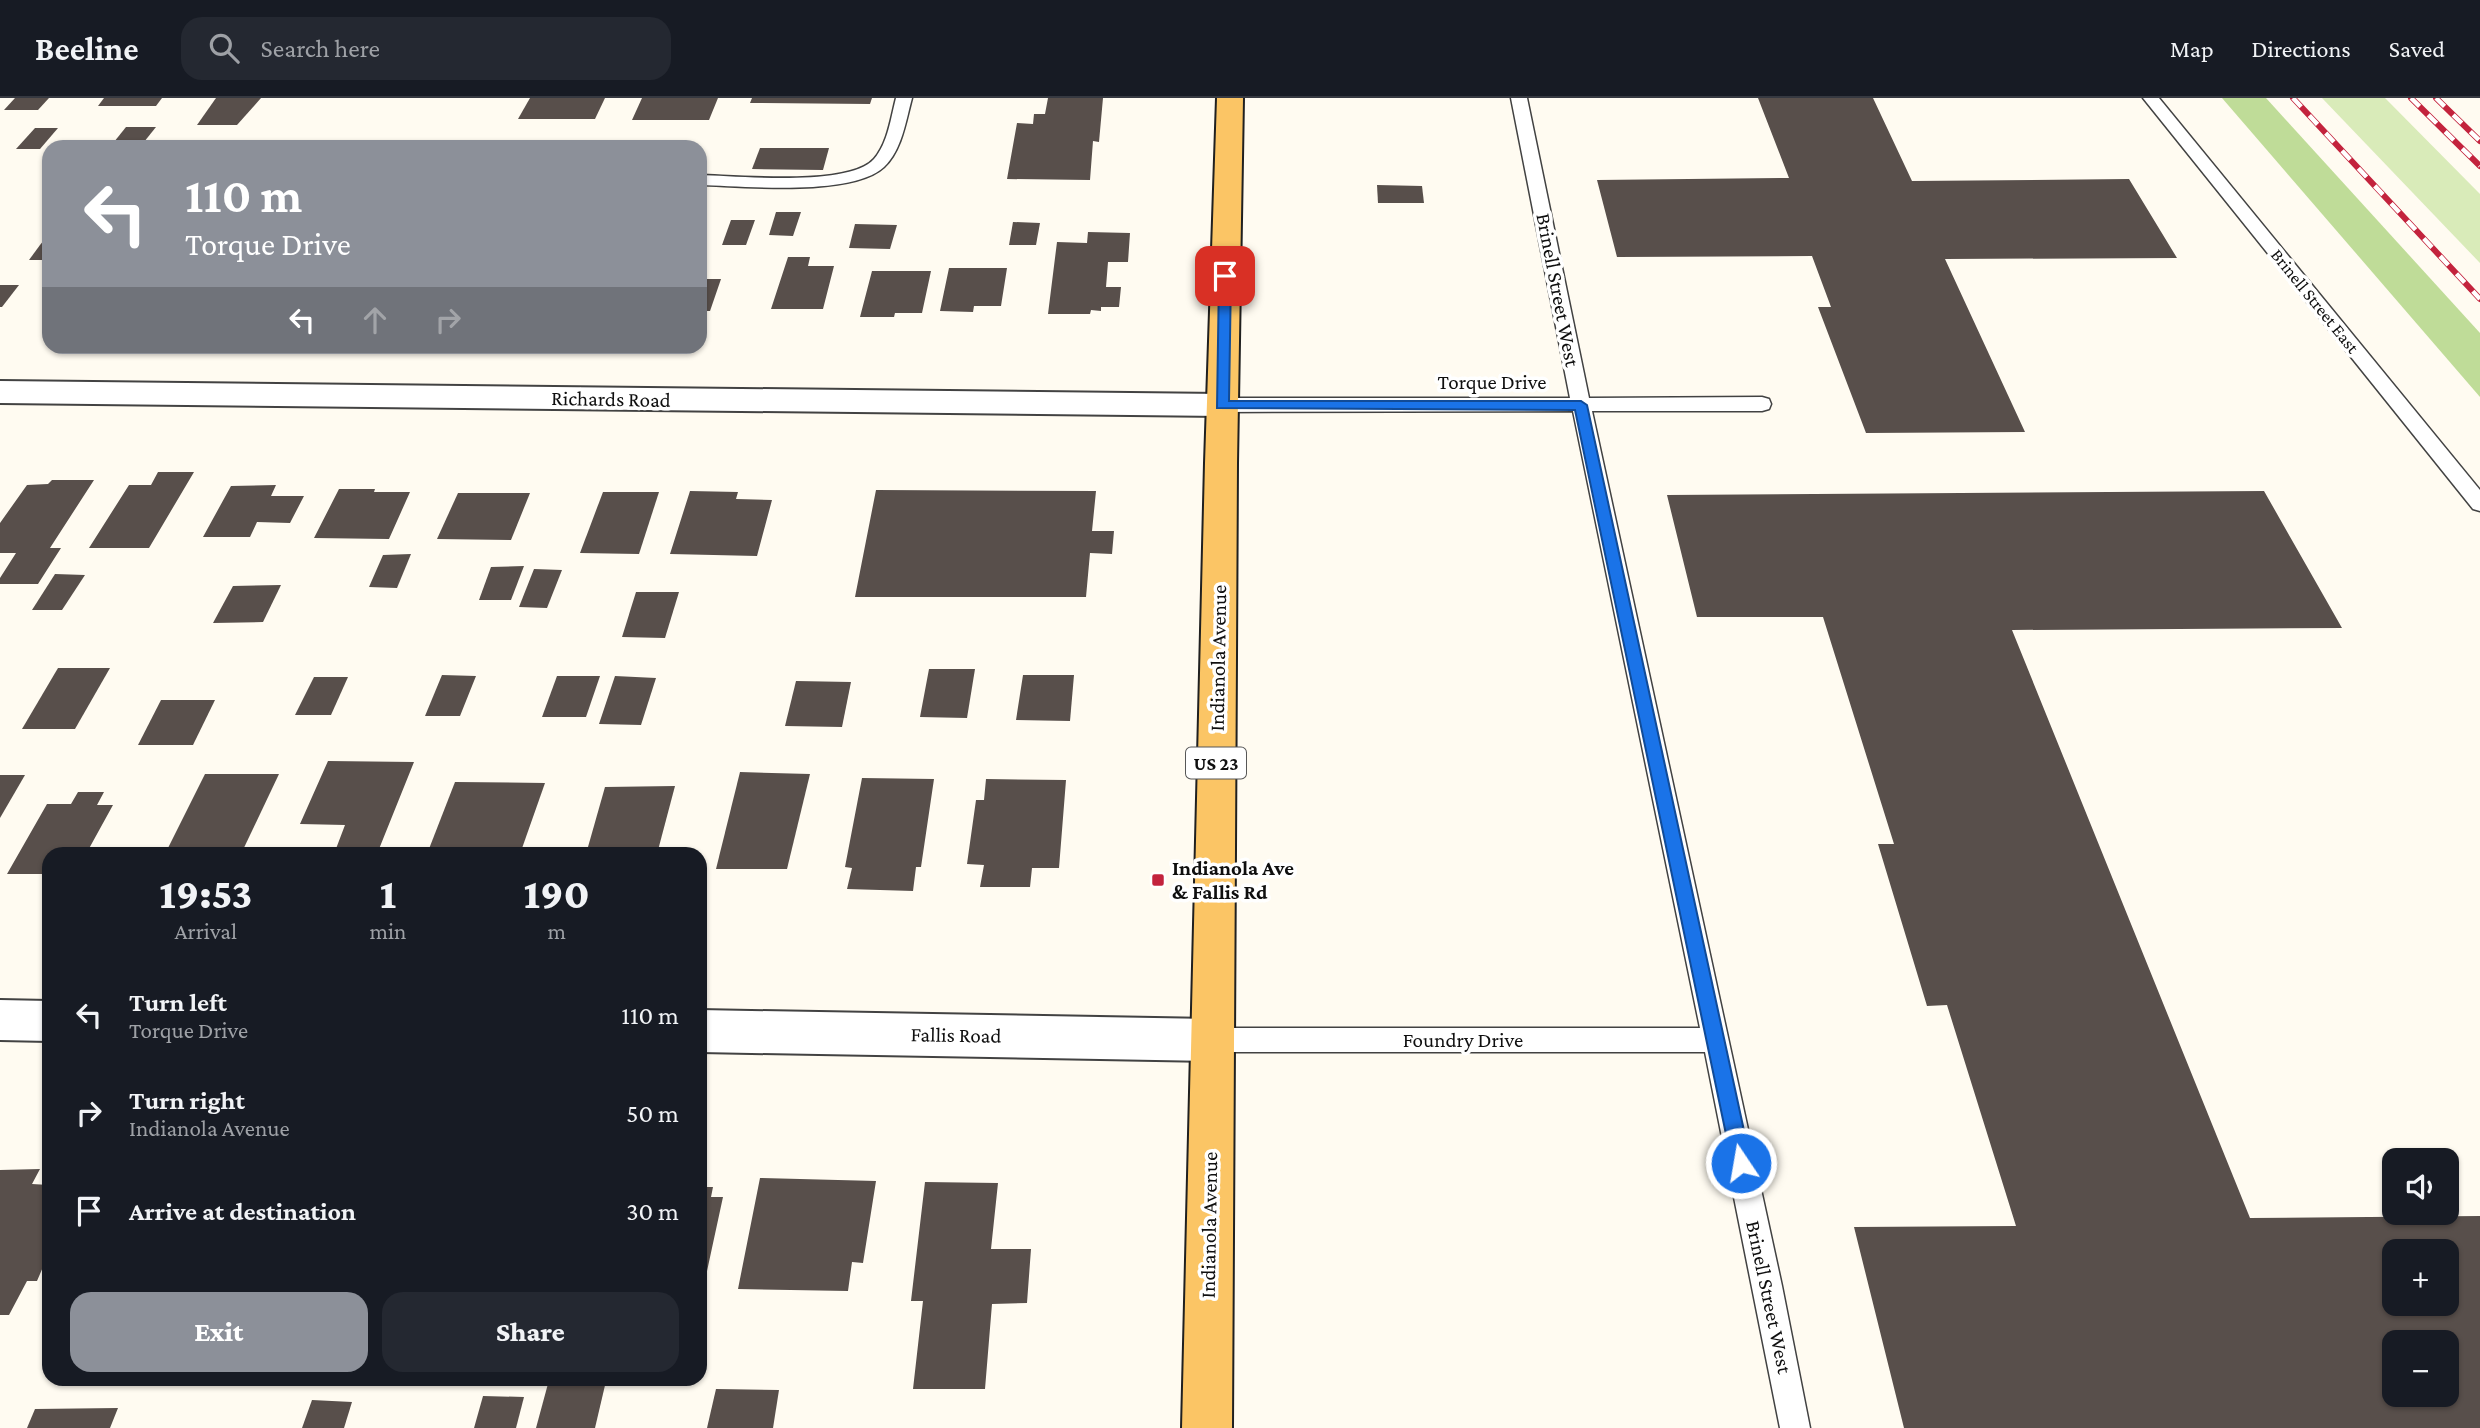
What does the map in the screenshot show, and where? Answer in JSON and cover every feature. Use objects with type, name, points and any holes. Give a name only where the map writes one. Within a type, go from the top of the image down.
[{"type":"main road","name":"Indianola Avenue","points":[[1207,1428],[1211,1040],[1230,98]]},
{"type":"street","name":"Richards Road","points":[[0,392],[1222,405]]},
{"type":"street","points":[[0,1020],[42,1021]]},
{"type":"street","name":"Fallis Road","points":[[707,1031],[1211,1040]]},
{"type":"lane","points":[[707,180],[842,180],[866,174],[879,164],[890,143],[904,98]]},
{"type":"lane","name":"Brinell Street West","points":[[1519,98],[1796,1428]]},
{"type":"lane","name":"Brinell Street East","points":[[2151,98],[2480,504]]},
{"type":"lane","name":"Torque Drive","points":[[1222,405],[1762,404]]},
{"type":"lane","name":"Foundry Drive","points":[[1211,1040],[1714,1040]]},
{"type":"green space","points":[[2222,98],[2266,98],[2480,333],[2480,397]]},
{"type":"green space","points":[[2322,98],[2385,98],[2480,194],[2480,263]]},
{"type":"building","points":[[15,98],[49,98],[38,110],[4,110]]},
{"type":"building","points":[[104,98],[162,98],[156,106],[98,106]]},
{"type":"building","points":[[216,98],[261,98],[237,125],[197,125]]},
{"type":"building","points":[[530,98],[605,98],[595,119],[518,119]]},
{"type":"building","points":[[642,98],[718,98],[709,120],[632,120]]},
{"type":"building","points":[[752,98],[872,98],[870,104],[750,103]]},
{"type":"building","points":[[1048,98],[1103,98],[1099,142],[1093,141],[1090,180],[1007,179],[1017,123],[1033,124],[1034,114],[1045,114]]},
{"type":"building","points":[[1758,98],[1873,98],[1912,181],[2129,179],[2177,258],[1945,259],[2025,432],[1866,433],[1818,307],[1831,307],[1812,256],[1617,257],[1597,180],[1789,178]]},
{"type":"building","points":[[126,127],[156,127],[146,140],[116,140]]},
{"type":"building","points":[[35,128],[58,128],[48,140],[42,140],[40,149],[16,149]]},
{"type":"building","points":[[760,148],[829,148],[823,170],[752,169]]},
{"type":"building","points":[[1377,185],[1422,186],[1424,203],[1378,203]]},
{"type":"building","points":[[776,212],[801,212],[793,236],[769,235]]},
{"type":"building","points":[[731,220],[755,220],[746,245],[722,245]]},
{"type":"building","points":[[1013,222],[1040,223],[1036,245],[1009,245]]},
{"type":"building","points":[[855,224],[897,225],[890,249],[849,248]]},
{"type":"building","points":[[1088,232],[1130,233],[1128,262],[1108,262],[1106,287],[1121,287],[1119,307],[1101,307],[1101,311],[1091,310],[1090,314],[1048,314],[1057,242],[1087,243]]},
{"type":"building","points":[[42,243],[42,260],[29,260]]},
{"type":"building","points":[[788,257],[810,257],[808,266],[834,266],[823,309],[771,309]]},
{"type":"building","points":[[949,268],[1007,268],[1001,306],[974,306],[973,312],[940,311]]},
{"type":"building","points":[[872,271],[931,271],[922,313],[895,313],[894,317],[860,317]]},
{"type":"building","points":[[707,279],[721,279],[710,311],[707,311]]},
{"type":"building","points":[[0,285],[19,285],[2,307],[0,307]]},
{"type":"building","points":[[158,472],[194,472],[149,548],[89,548],[129,485],[151,485]]},
{"type":"building","points":[[52,480],[94,480],[50,548],[61,548],[38,584],[0,584],[0,578],[16,553],[0,553],[0,523],[27,485],[48,484]]},
{"type":"building","points":[[276,485],[271,496],[304,496],[290,523],[257,522],[250,537],[203,537],[231,486]]},
{"type":"building","points":[[339,489],[410,492],[389,539],[314,538]]},
{"type":"building","points":[[876,490],[1096,491],[1092,531],[1114,531],[1112,554],[1090,553],[1086,597],[855,597]]},
{"type":"building","points":[[690,491],[738,492],[736,499],[772,500],[757,556],[670,554]]},
{"type":"building","points":[[2264,491],[2342,628],[2012,630],[2250,1218],[2382,1217],[2382,1225],[2459,1225],[2459,1216],[2480,1216],[2480,1428],[1904,1428],[1854,1227],[2016,1226],[1947,1005],[1927,1006],[1878,844],[1894,844],[1823,617],[1697,617],[1667,495]]},
{"type":"building","points":[[603,492],[659,492],[639,554],[580,553]]},
{"type":"building","points":[[458,493],[530,493],[511,540],[437,539]]},
{"type":"building","points":[[411,554],[397,588],[369,587],[383,555]]},
{"type":"building","points":[[524,566],[511,600],[479,600],[491,567]]},
{"type":"building","points":[[534,569],[562,570],[547,608],[519,607]]},
{"type":"building","points":[[55,574],[85,575],[62,610],[32,610]]},
{"type":"building","points":[[281,585],[263,622],[213,623],[233,586]]},
{"type":"building","points":[[636,592],[679,592],[665,638],[622,637]]},
{"type":"building","points":[[58,668],[110,668],[75,729],[22,729]]},
{"type":"building","points":[[929,669],[975,669],[967,718],[920,717]]},
{"type":"building","points":[[442,675],[476,676],[460,716],[425,716]]},
{"type":"building","points":[[1023,675],[1074,675],[1070,721],[1016,720]]},
{"type":"building","points":[[557,676],[600,676],[586,717],[542,717]]},
{"type":"building","points":[[615,676],[656,678],[641,725],[599,724]]},
{"type":"building","points":[[314,677],[348,677],[331,715],[295,715]]},
{"type":"building","points":[[796,681],[851,682],[842,727],[785,726]]},
{"type":"building","points":[[161,700],[215,700],[193,745],[138,745]]},
{"type":"building","points":[[328,761],[414,762],[380,847],[337,847],[345,825],[300,824]]},
{"type":"building","points":[[740,772],[810,774],[787,869],[716,869]]},
{"type":"building","points":[[205,774],[279,774],[244,847],[168,847]]},
{"type":"building","points":[[0,775],[25,775],[0,818]]},
{"type":"building","points":[[862,778],[934,779],[921,867],[916,867],[913,891],[847,889],[852,868],[845,867]]},
{"type":"building","points":[[986,779],[1066,780],[1059,868],[1032,868],[1030,887],[980,887],[984,865],[967,864],[976,800],[984,800]]},
{"type":"building","points":[[455,782],[545,783],[522,847],[430,847]]},
{"type":"building","points":[[675,786],[659,847],[588,847],[605,787]]},
{"type":"building","points":[[78,792],[104,792],[97,805],[113,805],[90,847],[42,847],[42,874],[7,874],[47,804],[71,804]]},
{"type":"building","points":[[40,1169],[32,1184],[42,1185],[42,1269],[37,1281],[27,1281],[9,1315],[0,1315],[0,1170]]},
{"type":"building","points":[[760,1178],[876,1181],[863,1263],[852,1262],[848,1291],[738,1289]]},
{"type":"building","points":[[925,1182],[998,1183],[991,1249],[1031,1249],[1027,1303],[992,1304],[985,1389],[913,1389],[923,1301],[911,1301]]},
{"type":"building","points":[[707,1187],[713,1187],[711,1197],[723,1197],[707,1271]]},
{"type":"building","points":[[547,1386],[605,1386],[595,1428],[536,1428]]},
{"type":"building","points":[[716,1389],[779,1390],[773,1428],[707,1428]]},
{"type":"building","points":[[483,1396],[524,1397],[516,1428],[474,1428]]},
{"type":"building","points":[[312,1400],[352,1402],[344,1428],[302,1428]]},
{"type":"building","points":[[118,1408],[110,1428],[27,1428],[35,1409]]},
{"type":"railway","points":[[2293,98],[2480,299]]},
{"type":"railway","points":[[2411,98],[2480,166]]},
{"type":"railway","points":[[2436,98],[2480,141]]},
{"type":"place","name":"Indianola Ave & Fallis Rd","points":[[1158,880]]},
{"type":"route","points":[[1225,276],[1222,405],[1581,405],[1741,1163]]}]
